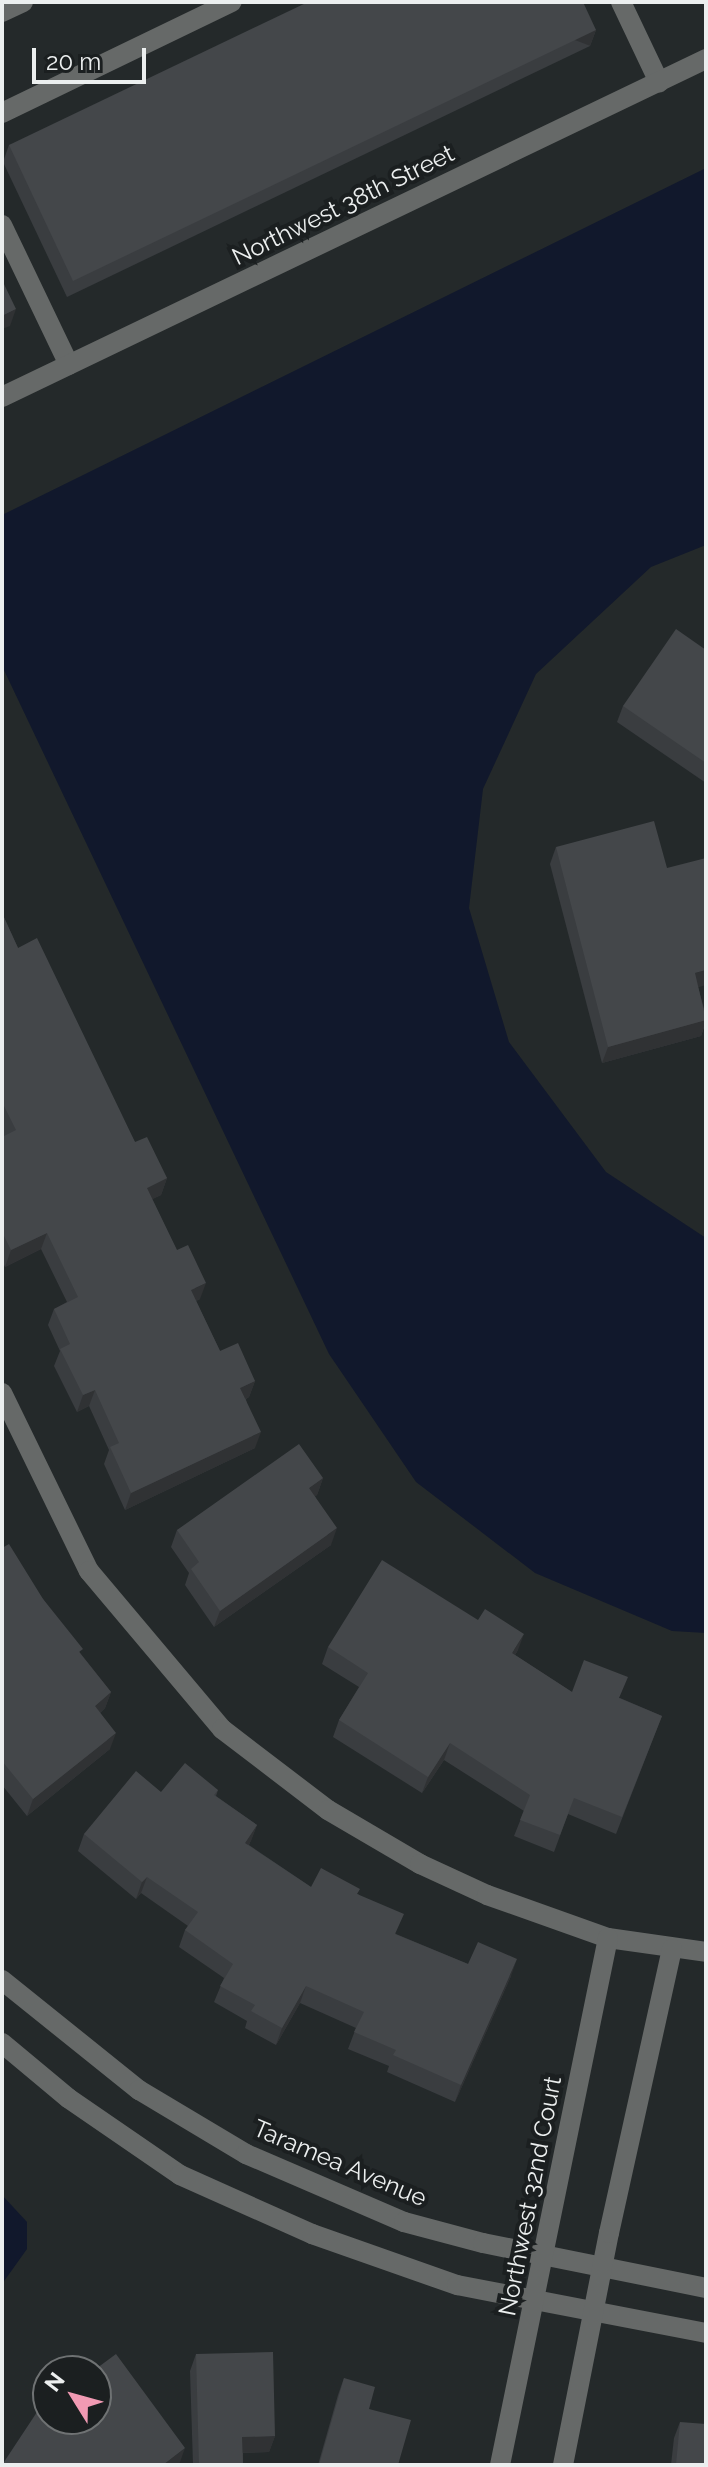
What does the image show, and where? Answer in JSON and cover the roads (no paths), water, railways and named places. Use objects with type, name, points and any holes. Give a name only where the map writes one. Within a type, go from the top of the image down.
[{"type":"street","points":[[2,12],[23,2]]},
{"type":"street","points":[[2,113],[232,2]]},
{"type":"street","points":[[621,2],[659,82]]},
{"type":"street","name":"Northwest 38th Street","points":[[2,397],[706,59]]},
{"type":"street","points":[[2,225],[69,365]]},
{"type":"street","points":[[2,1393],[89,1571],[222,1729],[328,1810],[420,1864],[487,1895],[608,1938],[706,1952]]},
{"type":"street","name":"Northwest 32nd Court","points":[[500,2465],[536,2303],[608,1938]]},
{"type":"street","points":[[563,2465],[672,1949]]},
{"type":"street","name":"Taramea Avenue","points":[[2,1980],[139,2090],[246,2154],[404,2222],[706,2288]]},
{"type":"street","points":[[2,2043],[68,2098],[180,2175],[312,2234],[457,2285],[536,2303],[706,2333]]},
{"type":"water","points":[[706,168],[706,545],[651,567],[536,674],[483,789],[469,908],[509,1042],[606,1172],[706,1238],[706,1633],[672,1631],[535,1573],[416,1482],[329,1354],[2,666],[2,515]]},
{"type":"water","points":[[2,2195],[27,2222],[27,2249],[2,2284]]}]
